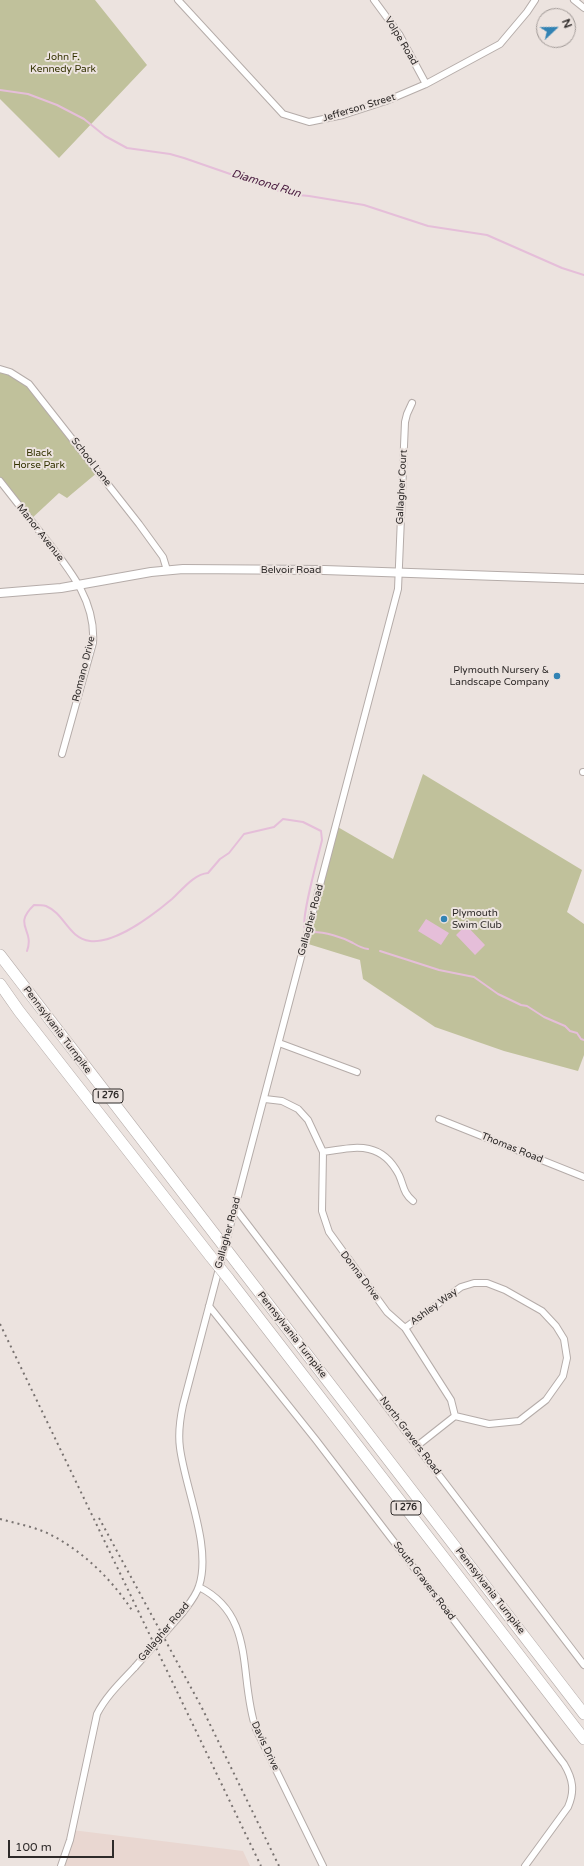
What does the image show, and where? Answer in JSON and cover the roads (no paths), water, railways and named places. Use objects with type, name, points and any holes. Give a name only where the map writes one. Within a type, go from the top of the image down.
[{"type":"highway","name":"Pennsylvania Turnpike","points":[[0,955],[584,1714]]},
{"type":"highway","name":"Pennsylvania Turnpike","points":[[0,984],[19,1011],[228,1278],[584,1739]]},
{"type":"street","name":"Jefferson Street","points":[[178,0],[283,114],[309,122],[343,115],[386,101],[426,84],[500,44],[527,12],[535,0]]},
{"type":"street","name":"Volpe Road","points":[[374,0],[399,34],[426,84]]},
{"type":"street","points":[[574,0],[584,8]]},
{"type":"street","name":"School Lane","points":[[0,369],[10,372],[29,384],[139,524],[163,557],[167,570]]},
{"type":"street","name":"Gallagher Court","points":[[397,572],[405,422],[412,403]]},
{"type":"street","name":"Manor Avenue","points":[[0,481],[75,577],[79,586]]},
{"type":"street","name":"Belvoir Road","points":[[0,593],[79,586],[167,570],[397,572],[584,579]]},
{"type":"street","name":"Gallagher Road","points":[[61,1866],[70,1840],[97,1714],[101,1706],[183,1612],[199,1587],[202,1563],[201,1549],[180,1447],[180,1422],[190,1373],[265,1099],[398,589],[397,572]]},
{"type":"street","name":"Romano Drive","points":[[62,754],[92,643],[93,633],[90,611],[79,586]]},
{"type":"street","points":[[279,1043],[357,1072]]},
{"type":"street","name":"Donna Drive","points":[[265,1099],[282,1102],[298,1109],[308,1120],[323,1152],[322,1210],[329,1232],[387,1312],[405,1328],[451,1400],[455,1416]]},
{"type":"street","name":"Thomas Road","points":[[439,1119],[584,1178]]},
{"type":"street","points":[[323,1152],[358,1147],[380,1151],[393,1164],[402,1181],[406,1194],[413,1201]]},
{"type":"street","name":"North Gravers Road","points":[[235,1208],[584,1665]]},
{"type":"street","name":"Ashley Way","points":[[405,1328],[460,1287],[474,1283],[487,1283],[505,1290],[542,1311],[556,1326],[564,1339],[567,1358],[563,1376],[546,1400],[519,1420],[489,1424],[455,1416]]},
{"type":"street","name":"South Gravers Road","points":[[209,1306],[316,1440],[564,1764],[573,1785],[573,1797],[568,1807],[525,1866]]},
{"type":"street","points":[[418,1446],[455,1416]]},
{"type":"street","name":"Davis Drive","points":[[199,1587],[212,1593],[226,1606],[236,1623],[241,1643],[251,1714],[256,1729],[323,1866]]},
{"type":"waterway","name":"Diamond Run","points":[[0,90],[28,94],[57,105],[84,119],[105,136],[127,148],[170,154],[288,194],[364,205],[428,226],[487,235],[562,268],[584,275]]},
{"type":"waterway","points":[[27,951],[29,944],[24,923],[28,912],[34,905],[46,906],[58,914],[71,931],[83,939],[100,941],[111,938],[133,927],[155,913],[193,879],[208,873],[220,859],[229,853],[244,834],[274,827],[283,819],[303,822],[321,831],[322,840],[310,886],[305,913],[305,929]]},
{"type":"waterway","points":[[313,932],[339,937],[360,947],[368,949]]},
{"type":"waterway","points":[[380,951],[439,970],[474,977],[498,994],[521,1005],[527,1006],[544,1017],[565,1026],[570,1031],[577,1033],[581,1039],[584,1040]]},
{"type":"railway","points":[[0,1324],[261,1866]]},
{"type":"railway","points":[[99,1518],[202,1708],[279,1866]]},
{"type":"railway","points":[[0,1519],[45,1532],[71,1547],[106,1577],[133,1612]]},
{"type":"place","name":"Plymouth Nursery & Landscape Company","points":[[557,676]]},
{"type":"place","name":"Plymouth Swim Club","points":[[444,919]]},
{"type":"park label","name":"John F. Kennedy Park","points":[[63,62]]},
{"type":"park label","name":"Black Horse Park","points":[[39,458]]}]
